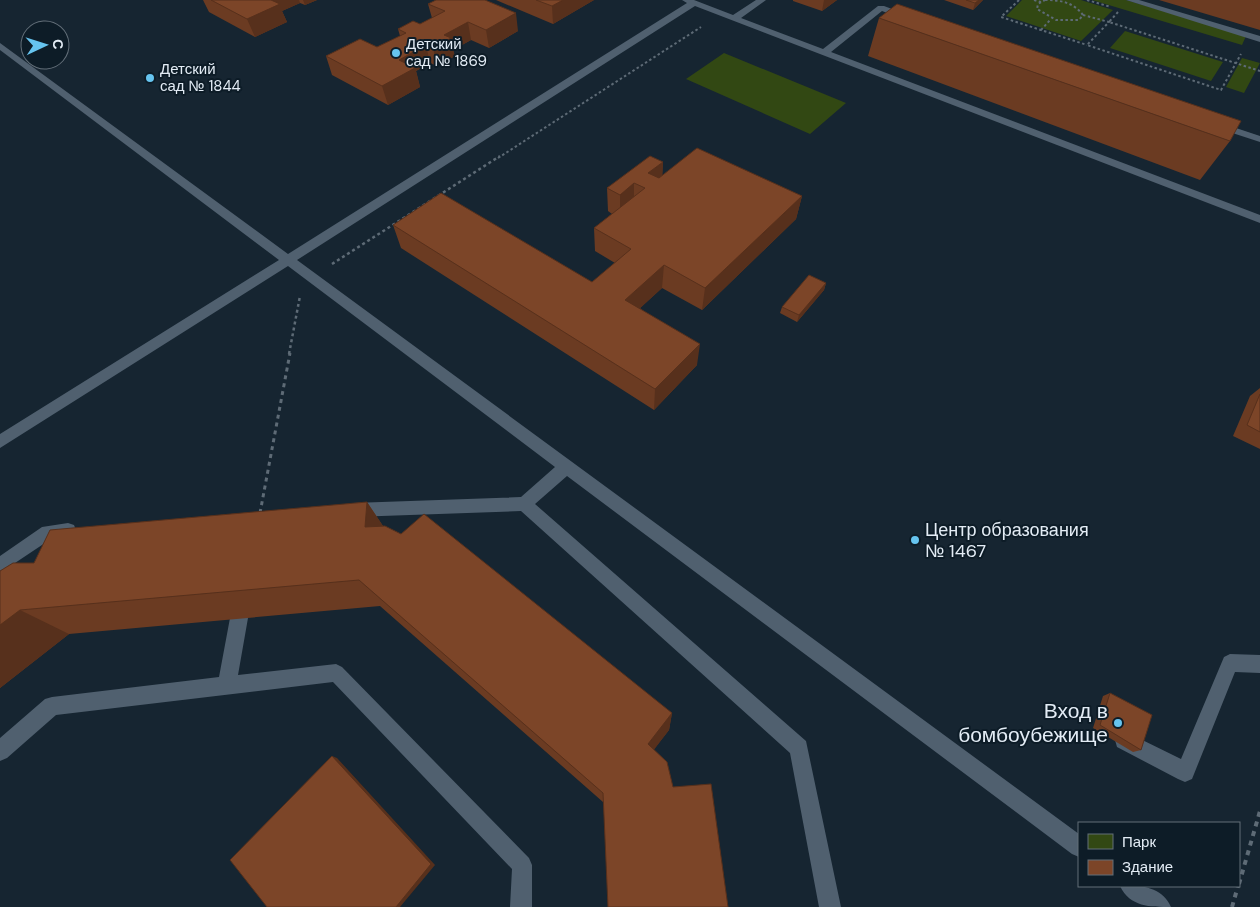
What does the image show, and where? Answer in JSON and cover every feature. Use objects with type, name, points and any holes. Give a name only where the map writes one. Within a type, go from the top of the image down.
[{"type":"lane","points":[[734,18],[762,0]]},
{"type":"lane","points":[[824,52],[892,0]]},
{"type":"lane","points":[[1130,0],[1255,38]]},
{"type":"lane","points":[[0,442],[289,260],[690,2],[1258,214]]},
{"type":"lane","points":[[881,8],[918,21]]},
{"type":"lane","points":[[0,46],[1078,846]]},
{"type":"lane","points":[[1205,120],[1260,139]]},
{"type":"lane","points":[[338,510],[524,504],[567,466]]},
{"type":"lane","points":[[524,504],[798,748],[830,907]]},
{"type":"lane","points":[[0,565],[48,532],[87,528]]},
{"type":"lane","points":[[227,685],[239,618]]},
{"type":"lane","points":[[1122,739],[1185,772],[1230,663],[1260,664]]},
{"type":"lane","points":[[0,751],[52,706],[336,673],[522,865],[521,907]]},
{"type":"lane","points":[[1132,887],[1160,907]]},
{"type":"path","points":[[1019,0],[1001,17],[1221,90],[1236,63],[1255,38]]},
{"type":"path","points":[[1034,0],[1042,2],[1057,0],[1068,3],[1080,9],[1084,15],[1260,71]]},
{"type":"path","points":[[1068,3],[1071,0]]},
{"type":"path","points":[[1042,2],[1037,9],[1051,19],[1078,20],[1084,15]]},
{"type":"path","points":[[1087,45],[1120,10]]},
{"type":"path","points":[[1041,30],[1051,19]]},
{"type":"path","points":[[260,513],[301,290],[339,258],[707,22]]},
{"type":"path","points":[[1240,878],[1260,811]]},
{"type":"path","points":[[1232,907],[1237,887]]},
{"type":"green space","points":[[1022,0],[1081,0],[1113,10],[1081,41],[1006,16]]},
{"type":"green space","points":[[1092,0],[1126,0],[1246,36],[1242,45]]},
{"type":"green space","points":[[1125,31],[1223,62],[1211,81],[1110,48]]},
{"type":"green space","points":[[724,53],[846,103],[810,134],[686,79]]},
{"type":"green space","points":[[1242,58],[1260,63],[1244,93],[1226,87]]},
{"type":"building","points":[[211,0],[271,0],[280,4],[247,19]]},
{"type":"building","points":[[436,0],[485,0],[516,13],[486,30],[468,22],[444,35],[451,38],[433,48],[426,45],[399,60],[415,68],[382,86],[326,56],[360,39],[377,47],[406,33],[398,29],[413,21],[420,24],[445,11],[428,4]]},
{"type":"building","points":[[536,0],[563,0],[552,6]]},
{"type":"building","points":[[966,0],[979,0],[975,3]]},
{"type":"building","points":[[897,4],[1241,121],[1230,141],[879,18]]},
{"type":"building","points":[[697,148],[802,196],[705,288],[664,265],[625,300],[700,344],[655,389],[393,225],[441,193],[592,282],[631,249],[594,228],[645,188],[634,183],[620,195],[607,188],[650,156],[663,162],[648,173],[659,178]]},
{"type":"building","points":[[809,275],[826,283],[799,315],[782,307]]},
{"type":"building","points":[[1260,394],[1260,432],[1247,425]]},
{"type":"building","points":[[367,502],[365,527],[385,526],[401,534],[424,514],[672,713],[648,744],[667,762],[673,787],[711,784],[728,907],[608,907],[603,793],[359,580],[20,610],[0,625],[0,571],[13,563],[34,563],[50,530]]},
{"type":"building","name":"Вход в бомбоубежище","points":[[1110,693],[1152,715],[1141,750],[1100,725]]},
{"type":"building","points":[[332,756],[431,864],[396,907],[267,907],[230,860]]},
{"type":"place","name":"Детский сад № 1869","points":[[396,53]]},
{"type":"place","name":"Детский сад № 1844","points":[[150,78]]},
{"type":"place","name":"Центр образования № 1467","points":[[915,540]]},
{"type":"place","name":"Вход в бомбоубежище","points":[[1118,723]]}]
